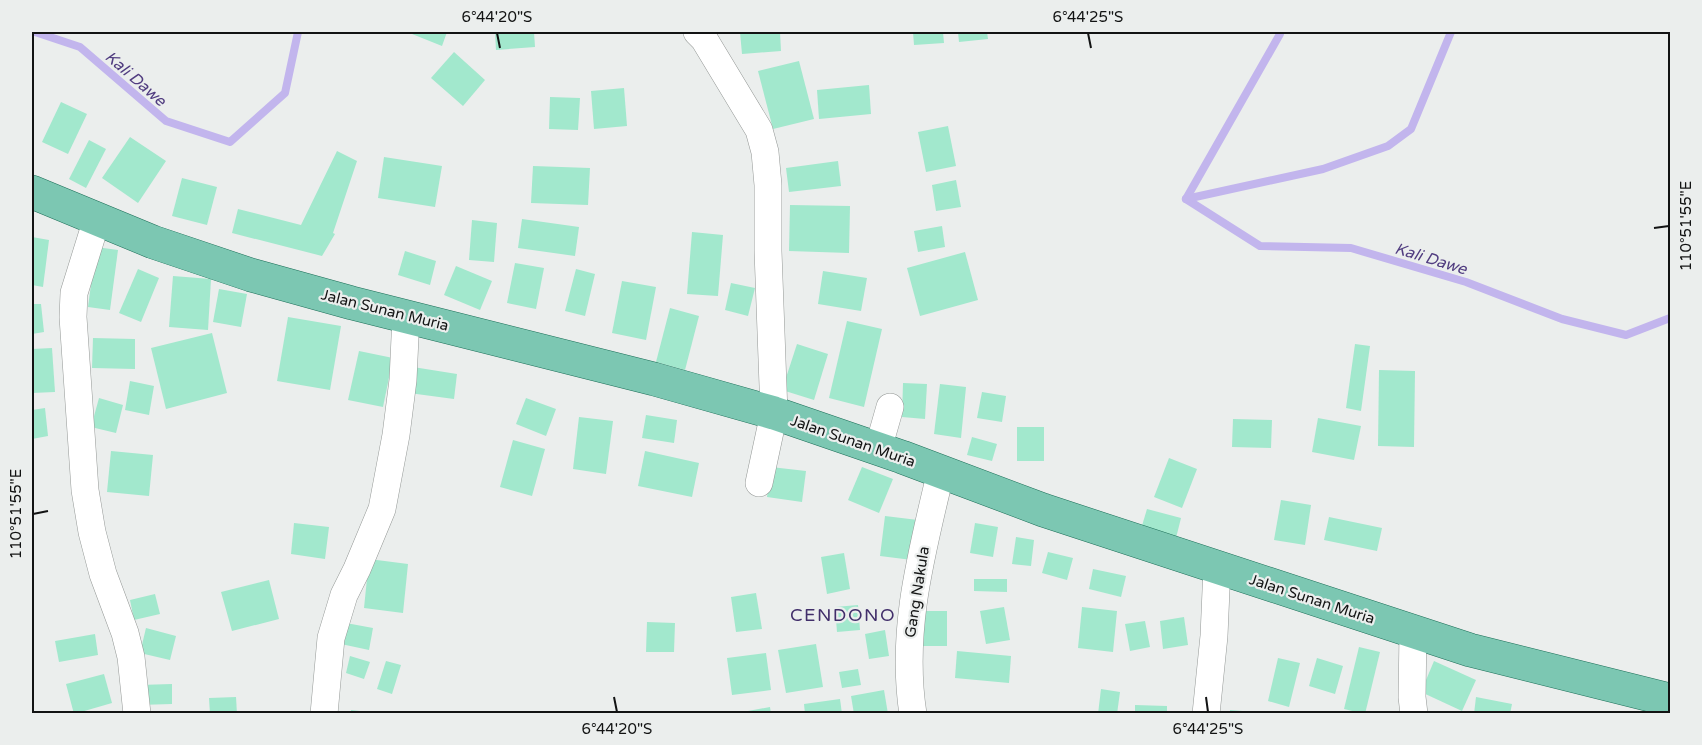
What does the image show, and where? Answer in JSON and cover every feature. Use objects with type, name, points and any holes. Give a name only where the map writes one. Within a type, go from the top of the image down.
[{"type":"main road","name":"Jalan Sunan Muria","points":[[32,192],[153,242],[251,275],[643,376],[774,413],[1043,510],[1413,632],[1656,703]]},
{"type":"street","points":[[697,32],[704,39],[759,130],[765,152],[768,185],[774,413],[759,483]]},
{"type":"street","points":[[97,219],[74,293],[73,316],[85,490],[92,532],[103,574],[125,633],[131,657],[137,714]]},
{"type":"street","points":[[324,714],[331,638],[344,595],[382,509],[402,391],[406,316]]},
{"type":"street","points":[[878,449],[890,407]]},
{"type":"street","name":"Gang Nakula","points":[[913,714],[908,639],[917,574],[940,471]]},
{"type":"street","points":[[1206,714],[1214,636],[1217,567]]},
{"type":"street","points":[[1413,632],[1414,714]]},
{"type":"building","points":[[407,32],[447,32],[442,46]]},
{"type":"building","points":[[495,32],[534,32],[535,47],[496,50]]},
{"type":"building","points":[[740,32],[780,32],[781,51],[742,54]]},
{"type":"building","points":[[913,32],[943,32],[944,43],[914,45]]},
{"type":"building","points":[[958,32],[987,32],[988,39],[959,42]]},
{"type":"building","points":[[454,52],[485,80],[463,106],[431,78]]},
{"type":"building","points":[[799,61],[814,119],[773,129],[758,71]]},
{"type":"building","points":[[869,85],[871,114],[819,119],[817,90]]},
{"type":"building","points":[[624,88],[627,126],[594,129],[591,91]]},
{"type":"building","points":[[550,97],[580,98],[578,130],[549,129]]},
{"type":"building","points":[[61,102],[87,114],[68,154],[42,142]]},
{"type":"building","points":[[948,126],[956,166],[926,172],[918,132]]},
{"type":"building","points":[[130,137],[166,161],[138,203],[102,178]]},
{"type":"building","points":[[89,140],[106,149],[86,188],[69,179]]},
{"type":"building","points":[[337,151],[357,161],[333,233],[335,234],[322,256],[232,233],[238,209],[301,225]]},
{"type":"building","points":[[384,157],[442,166],[435,207],[378,198]]},
{"type":"building","points":[[838,161],[841,186],[789,192],[786,168]]},
{"type":"building","points":[[533,166],[590,168],[588,205],[531,203]]},
{"type":"building","points":[[182,178],[217,187],[207,225],[172,216]]},
{"type":"building","points":[[956,180],[961,207],[936,211],[932,185]]},
{"type":"building","points":[[790,205],[850,206],[849,253],[789,251]]},
{"type":"building","points":[[522,219],[579,227],[575,256],[518,248]]},
{"type":"building","points":[[472,220],[497,223],[494,262],[469,260]]},
{"type":"building","points":[[942,226],[945,247],[918,252],[914,231]]},
{"type":"building","points":[[692,232],[723,235],[718,296],[687,294]]},
{"type":"building","points":[[32,237],[49,240],[43,287],[32,285]]},
{"type":"building","points":[[96,247],[118,250],[110,310],[88,307]]},
{"type":"building","points":[[405,251],[436,261],[430,285],[398,275]]},
{"type":"building","points":[[965,252],[978,300],[920,316],[907,268]]},
{"type":"building","points":[[515,263],[544,268],[536,309],[507,303]]},
{"type":"building","points":[[456,266],[492,281],[480,310],[444,295]]},
{"type":"building","points":[[138,269],[159,278],[141,322],[119,313]]},
{"type":"building","points":[[576,269],[595,274],[585,316],[565,311]]},
{"type":"building","points":[[823,271],[867,278],[861,311],[818,304]]},
{"type":"building","points":[[173,276],[211,279],[208,330],[169,327]]},
{"type":"building","points":[[622,281],[656,287],[646,340],[612,333]]},
{"type":"building","points":[[731,283],[755,288],[748,316],[725,310]]},
{"type":"building","points":[[219,289],[247,294],[241,327],[213,322]]},
{"type":"building","points":[[32,304],[41,304],[44,332],[32,334]]},
{"type":"building","points":[[670,308],[699,316],[685,370],[656,362]]},
{"type":"building","points":[[288,317],[341,326],[330,390],[277,381]]},
{"type":"building","points":[[847,321],[882,329],[864,407],[829,398]]},
{"type":"building","points":[[212,333],[227,393],[166,409],[151,348]]},
{"type":"building","points":[[93,338],[135,339],[135,369],[92,368]]},
{"type":"building","points":[[797,344],[828,354],[814,400],[782,390]]},
{"type":"building","points":[[1355,344],[1370,346],[1361,411],[1346,408]]},
{"type":"building","points":[[52,348],[55,392],[32,393],[32,349]]},
{"type":"building","points":[[359,351],[393,358],[383,407],[348,400]]},
{"type":"building","points":[[413,367],[457,374],[454,399],[409,393]]},
{"type":"building","points":[[1379,370],[1415,371],[1414,447],[1378,446]]},
{"type":"building","points":[[130,381],[154,386],[149,415],[125,410]]},
{"type":"building","points":[[903,383],[927,384],[925,419],[902,417]]},
{"type":"building","points":[[940,384],[966,387],[961,438],[934,434]]},
{"type":"building","points":[[982,392],[1006,396],[1002,422],[977,418]]},
{"type":"building","points":[[99,398],[123,405],[116,433],[91,427]]},
{"type":"building","points":[[526,398],[556,409],[546,436],[516,424]]},
{"type":"building","points":[[45,408],[48,436],[32,439],[32,410]]},
{"type":"building","points":[[646,415],[677,420],[674,443],[642,438]]},
{"type":"building","points":[[579,417],[613,421],[606,474],[573,469]]},
{"type":"building","points":[[1318,418],[1361,426],[1354,460],[1312,452]]},
{"type":"building","points":[[1233,419],[1272,420],[1271,448],[1232,447]]},
{"type":"building","points":[[1017,427],[1044,427],[1044,461],[1017,461]]},
{"type":"building","points":[[972,437],[997,444],[992,461],[967,455]]},
{"type":"building","points":[[513,440],[545,449],[532,496],[500,487]]},
{"type":"building","points":[[111,451],[153,455],[149,496],[107,492]]},
{"type":"building","points":[[645,451],[699,463],[692,497],[638,486]]},
{"type":"building","points":[[1169,458],[1197,469],[1182,508],[1154,497]]},
{"type":"building","points":[[771,467],[806,471],[802,502],[767,497]]},
{"type":"building","points":[[862,467],[893,479],[879,513],[848,500]]},
{"type":"building","points":[[1281,500],[1311,505],[1305,545],[1274,540]]},
{"type":"building","points":[[1147,509],[1181,518],[1176,538],[1141,529]]},
{"type":"building","points":[[885,516],[918,520],[912,560],[880,556]]},
{"type":"building","points":[[1329,517],[1382,528],[1377,551],[1324,540]]},
{"type":"building","points":[[294,523],[329,527],[325,559],[291,554]]},
{"type":"building","points":[[975,523],[998,527],[993,557],[970,553]]},
{"type":"building","points":[[1016,537],[1034,540],[1031,566],[1012,564]]},
{"type":"building","points":[[1048,552],[1073,558],[1067,580],[1042,573]]},
{"type":"building","points":[[844,553],[850,589],[827,594],[821,557]]},
{"type":"building","points":[[369,559],[408,564],[403,613],[364,608]]},
{"type":"building","points":[[1093,569],[1126,576],[1121,597],[1089,589]]},
{"type":"building","points":[[974,579],[1007,579],[1007,592],[974,591]]},
{"type":"building","points":[[269,580],[279,619],[232,631],[221,592]]},
{"type":"building","points":[[756,593],[762,629],[736,632],[731,597]]},
{"type":"building","points":[[155,594],[160,614],[134,620],[130,600]]},
{"type":"building","points":[[858,605],[860,630],[837,632],[835,607]]},
{"type":"building","points":[[1004,607],[1010,640],[986,644],[980,611]]},
{"type":"building","points":[[1082,607],[1117,611],[1113,652],[1078,648]]},
{"type":"building","points":[[916,611],[947,611],[947,646],[917,646]]},
{"type":"building","points":[[1184,617],[1188,645],[1163,649],[1160,621]]},
{"type":"building","points":[[1145,621],[1150,647],[1130,651],[1125,624]]},
{"type":"building","points":[[647,622],[675,623],[674,652],[646,652]]},
{"type":"building","points":[[346,623],[373,628],[369,650],[341,644]]},
{"type":"building","points":[[146,628],[176,636],[170,660],[140,653]]},
{"type":"building","points":[[885,630],[889,656],[869,659],[865,634]]},
{"type":"building","points":[[95,634],[98,655],[59,662],[55,641]]},
{"type":"building","points":[[816,644],[823,687],[786,693],[778,650]]},
{"type":"building","points":[[1359,647],[1380,652],[1365,714],[1344,709]]},
{"type":"building","points":[[957,651],[1011,656],[1009,683],[955,678]]},
{"type":"building","points":[[766,653],[771,690],[732,695],[727,658]]},
{"type":"building","points":[[350,656],[370,662],[364,679],[346,673]]},
{"type":"building","points":[[1278,658],[1300,663],[1289,707],[1268,701]]},
{"type":"building","points":[[1317,658],[1343,666],[1335,694],[1309,686]]},
{"type":"building","points":[[386,661],[401,665],[392,694],[377,689]]},
{"type":"building","points":[[1434,661],[1476,680],[1462,711],[1421,692]]},
{"type":"building","points":[[858,669],[861,685],[842,688],[839,672]]},
{"type":"building","points":[[104,674],[112,703],[74,714],[66,684]]},
{"type":"building","points":[[172,684],[172,704],[139,705],[139,685]]},
{"type":"building","points":[[1101,689],[1120,692],[1117,714],[1098,714]]},
{"type":"building","points":[[884,690],[888,714],[854,714],[851,696]]},
{"type":"building","points":[[236,697],[237,714],[210,714],[209,698]]},
{"type":"building","points":[[1476,697],[1512,704],[1510,714],[1474,714]]},
{"type":"building","points":[[840,699],[842,714],[805,714],[804,704]]},
{"type":"building","points":[[1135,705],[1167,706],[1167,714],[1135,714]]},
{"type":"building","points":[[770,707],[771,714],[749,714],[748,711]]},
{"type":"building","points":[[351,710],[369,712],[369,714],[351,714]]},
{"type":"building","points":[[1230,710],[1255,712],[1255,714],[1230,714]]},
{"type":"waterway","name":"Kali Dawe","points":[[35,32],[80,47],[166,121],[230,142],[285,93],[298,32]]},
{"type":"waterway","name":"Kali Dawe","points":[[1186,199],[1280,34],[1279,32]]},
{"type":"waterway","name":"Kali Dawe","points":[[1186,199],[1323,169],[1388,146],[1411,129],[1451,32]]},
{"type":"waterway","name":"Kali Dawe","points":[[1186,199],[1260,246],[1351,248],[1466,282],[1562,319],[1626,335],[1670,318]]},
{"type":"district","name":"CENDONO","points":[[843,615]]}]
